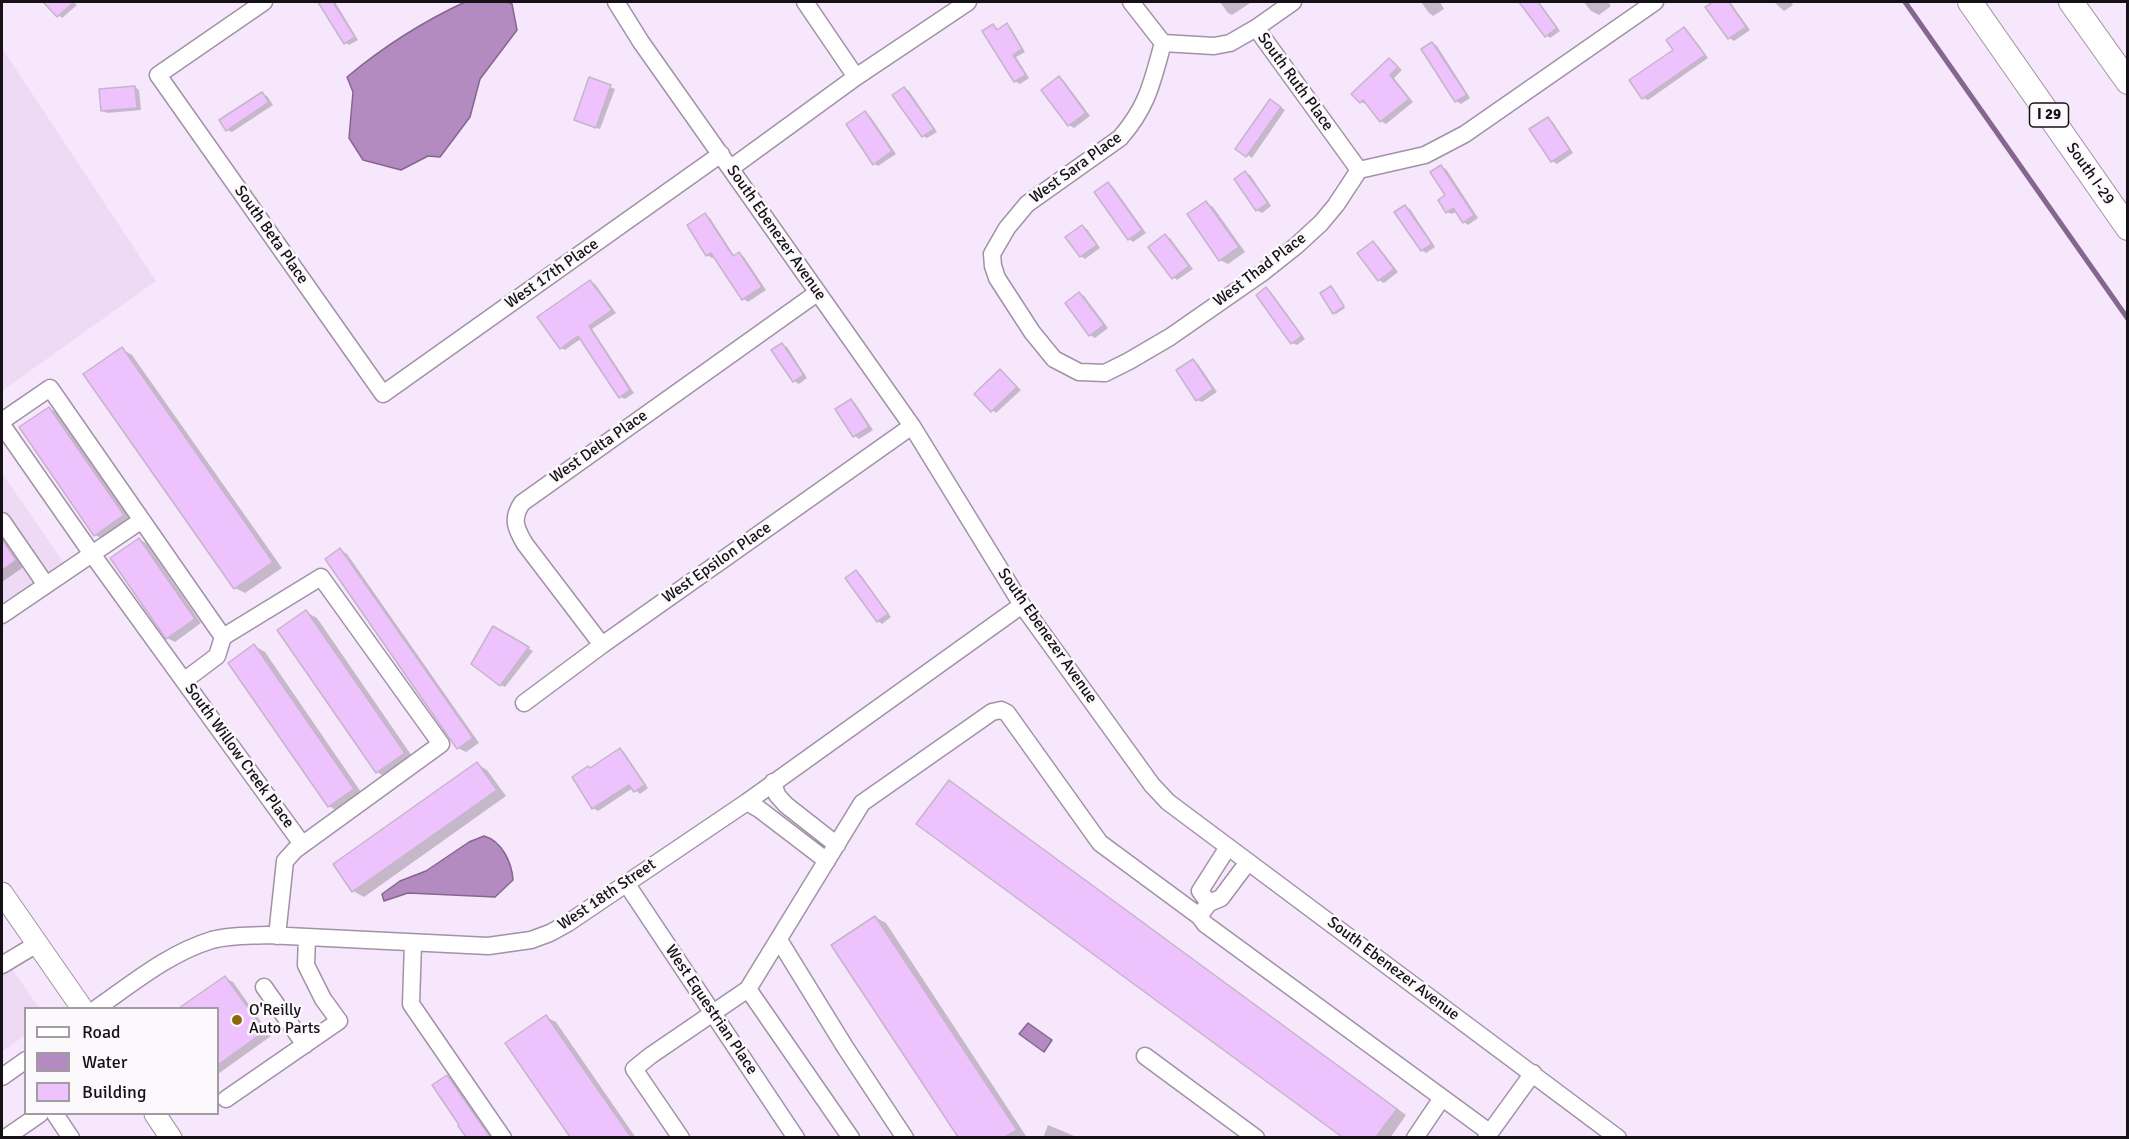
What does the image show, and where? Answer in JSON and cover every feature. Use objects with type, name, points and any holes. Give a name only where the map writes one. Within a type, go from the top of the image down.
[{"type":"highway","name":"South I-29","points":[[1970,2],[2127,228]]},
{"type":"highway","points":[[2071,2],[2127,82]]},
{"type":"main road","points":[[2,893],[81,1007]]},
{"type":"main road","points":[[156,1115],[171,1137]]},
{"type":"street","name":"South Beta Place","points":[[264,2],[158,75],[383,394]]},
{"type":"street","name":"South Ebenezer Avenue","points":[[616,2],[641,42],[912,426],[1022,605],[1152,785],[1168,802],[1618,1137]]},
{"type":"street","points":[[805,2],[856,78]]},
{"type":"street","points":[[731,168],[856,78],[968,2]]},
{"type":"street","points":[[1131,2],[1163,43]]},
{"type":"street","points":[[1256,28],[1293,2]]},
{"type":"street","points":[[1359,170],[1425,155],[1465,134],[1655,2]]},
{"type":"street","name":"South Ruth Place","points":[[1163,43],[1198,46],[1222,45],[1256,28],[1359,170]]},
{"type":"street","name":"West Sara Place","points":[[1092,373],[1078,372],[1068,368],[1054,359],[1046,350],[997,278],[992,254],[1007,228],[1027,204],[1120,138],[1130,126],[1146,101],[1156,74],[1163,43]]},
{"type":"street","name":"West 17th Place","points":[[383,394],[721,154]]},
{"type":"street","name":"West Thad Place","points":[[1092,373],[1105,373],[1129,361],[1262,273],[1321,223],[1359,170]]},
{"type":"street","name":"West Delta Place","points":[[602,645],[525,544],[516,529],[516,511],[522,503],[817,293]]},
{"type":"street","points":[[2,423],[50,388],[223,637]]},
{"type":"street","name":"South Willow Creek Place","points":[[2,423],[92,554],[302,844]]},
{"type":"street","name":"West Epsilon Place","points":[[524,703],[602,645],[912,426]]},
{"type":"street","points":[[2,615],[142,520]]},
{"type":"street","points":[[2,521],[46,585]]},
{"type":"street","points":[[180,674],[217,656],[223,637],[321,577],[441,744],[302,844],[285,861],[277,936]]},
{"type":"street","name":"West 18th Street","points":[[98,1007],[150,971],[194,946],[213,939],[232,936],[277,936],[488,946],[531,940],[550,933],[747,802],[1022,605]]},
{"type":"street","points":[[681,1137],[634,1070],[650,1056],[748,988],[862,803],[992,712],[1001,710],[1007,713],[1100,843],[1204,910]]},
{"type":"street","points":[[773,782],[777,795],[786,805],[837,845]]},
{"type":"street","points":[[747,802],[827,861]]},
{"type":"street","points":[[1228,847],[1200,891],[1205,924],[1442,1098],[1487,1135],[1533,1073]]},
{"type":"street","points":[[1204,910],[1221,898],[1248,862]]},
{"type":"street","name":"West Equestrian Place","points":[[626,883],[796,1137]]},
{"type":"street","points":[[226,1099],[339,1022],[323,999],[306,965],[307,937]]},
{"type":"street","points":[[779,940],[845,1047],[905,1137]]},
{"type":"street","points":[[413,943],[411,1004],[503,1137]]},
{"type":"street","points":[[2,965],[37,944]]},
{"type":"street","points":[[264,987],[305,1045]]},
{"type":"street","points":[[748,988],[851,1137]]},
{"type":"street","points":[[1145,1056],[1256,1137]]},
{"type":"street","points":[[2,1077],[24,1061]]},
{"type":"street","points":[[1415,1137],[1442,1098]]},
{"type":"street","points":[[6,1134],[37,1115]]},
{"type":"street","points":[[56,1115],[71,1137]]},
{"type":"shaded area","points":[[2,48],[156,281],[2,391]]},
{"type":"shaded area","points":[[2,473],[73,576],[2,626]]},
{"type":"shaded area","points":[[2,954],[38,1007],[24,1007],[24,1036],[2,1052]]},
{"type":"water","points":[[465,2],[512,4],[517,30],[480,79],[470,117],[440,157],[428,156],[401,170],[363,160],[349,138],[353,92],[347,77],[403,36]]},
{"type":"water","points":[[484,836],[501,848],[512,873],[513,880],[495,897],[408,893],[384,901],[382,894],[400,881],[426,871],[469,842]]},
{"type":"water","points":[[1028,1023],[1052,1040],[1044,1052],[1019,1034]]},
{"type":"building","points":[[43,2],[74,2],[57,17]]},
{"type":"building","points":[[318,2],[333,2],[355,37],[344,44]]},
{"type":"building","points":[[1519,2],[1538,2],[1557,28],[1545,37]]},
{"type":"building","points":[[1713,2],[1729,2],[1746,27],[1728,39],[1705,7]]},
{"type":"building","points":[[1007,23],[1022,49],[1013,55],[1026,75],[1014,82],[982,31],[993,24],[997,30]]},
{"type":"building","points":[[1684,27],[1705,55],[1642,99],[1629,80],[1673,50],[1666,40]]},
{"type":"building","points":[[1432,42],[1467,95],[1455,102],[1421,49]]},
{"type":"building","points":[[1389,58],[1398,67],[1390,75],[1409,99],[1380,122],[1363,100],[1360,103],[1351,94]]},
{"type":"building","points":[[1059,76],[1086,113],[1068,126],[1041,90]]},
{"type":"building","points":[[589,77],[611,85],[596,128],[574,120]]},
{"type":"building","points":[[135,86],[137,108],[101,111],[99,89]]},
{"type":"building","points":[[904,87],[934,129],[922,137],[892,95]]},
{"type":"building","points":[[262,92],[269,102],[226,131],[219,120]]},
{"type":"building","points":[[1270,99],[1281,107],[1246,157],[1235,149]]},
{"type":"building","points":[[865,111],[892,151],[873,165],[846,124]]},
{"type":"building","points":[[1548,117],[1570,150],[1551,162],[1529,129]]},
{"type":"building","points":[[1441,165],[1474,215],[1463,223],[1453,208],[1446,213],[1438,200],[1445,195],[1430,172]]},
{"type":"building","points":[[1245,171],[1268,203],[1256,211],[1234,179]]},
{"type":"building","points":[[1108,182],[1142,230],[1128,240],[1094,192]]},
{"type":"building","points":[[1206,201],[1239,247],[1219,261],[1187,214]]},
{"type":"building","points":[[1405,205],[1432,244],[1421,251],[1394,212]]},
{"type":"building","points":[[705,213],[733,256],[739,252],[762,287],[742,300],[711,253],[706,256],[687,225]]},
{"type":"building","points":[[1082,225],[1097,245],[1080,257],[1065,237]]},
{"type":"building","points":[[1165,234],[1189,266],[1172,279],[1148,247]]},
{"type":"building","points":[[1373,241],[1394,269],[1378,281],[1357,253]]},
{"type":"building","points":[[590,280],[612,310],[589,326],[630,390],[619,398],[578,336],[560,349],[537,317]]},
{"type":"building","points":[[1331,286],[1344,306],[1333,314],[1320,293]]},
{"type":"building","points":[[1266,287],[1302,336],[1291,344],[1256,295]]},
{"type":"building","points":[[1079,292],[1104,325],[1089,336],[1065,303]]},
{"type":"building","points":[[782,343],[804,375],[793,382],[771,350]]},
{"type":"building","points":[[122,347],[273,562],[234,589],[83,374]]},
{"type":"building","points":[[1193,359],[1213,389],[1196,401],[1176,370]]},
{"type":"building","points":[[1000,369],[1017,387],[991,412],[974,394]]},
{"type":"building","points":[[851,399],[869,427],[853,437],[835,409]]},
{"type":"building","points":[[49,407],[124,515],[94,536],[19,427]]},
{"type":"building","points":[[139,538],[195,619],[166,639],[110,558]]},
{"type":"building","points":[[2,539],[16,560],[2,570]]},
{"type":"building","points":[[340,548],[473,738],[457,749],[325,559]]},
{"type":"building","points":[[856,570],[888,614],[877,622],[845,578]]},
{"type":"building","points":[[306,610],[405,753],[376,773],[277,630]]},
{"type":"building","points":[[493,626],[529,647],[500,686],[471,664]]},
{"type":"building","points":[[254,644],[354,789],[328,807],[228,663]]},
{"type":"building","points":[[620,748],[645,785],[634,792],[629,785],[592,809],[572,777]]},
{"type":"building","points":[[477,762],[497,790],[352,892],[333,864]]},
{"type":"building","points":[[949,780],[1397,1109],[1376,1137],[1342,1137],[916,824]]},
{"type":"building","points":[[875,916],[1017,1130],[1005,1137],[958,1137],[831,945]]},
{"type":"building","name":"O'Reilly Auto Parts","points":[[225,976],[265,1031],[219,1064],[219,1007],[180,1007]]},
{"type":"building","points":[[546,1015],[631,1137],[570,1137],[505,1043]]},
{"type":"building","points":[[447,1075],[490,1137],[466,1137],[458,1126],[432,1085]]},
{"type":"waterway","points":[[1905,2],[2128,319]]},
{"type":"place","name":"O'Reilly Auto Parts","points":[[237,1020]]}]
